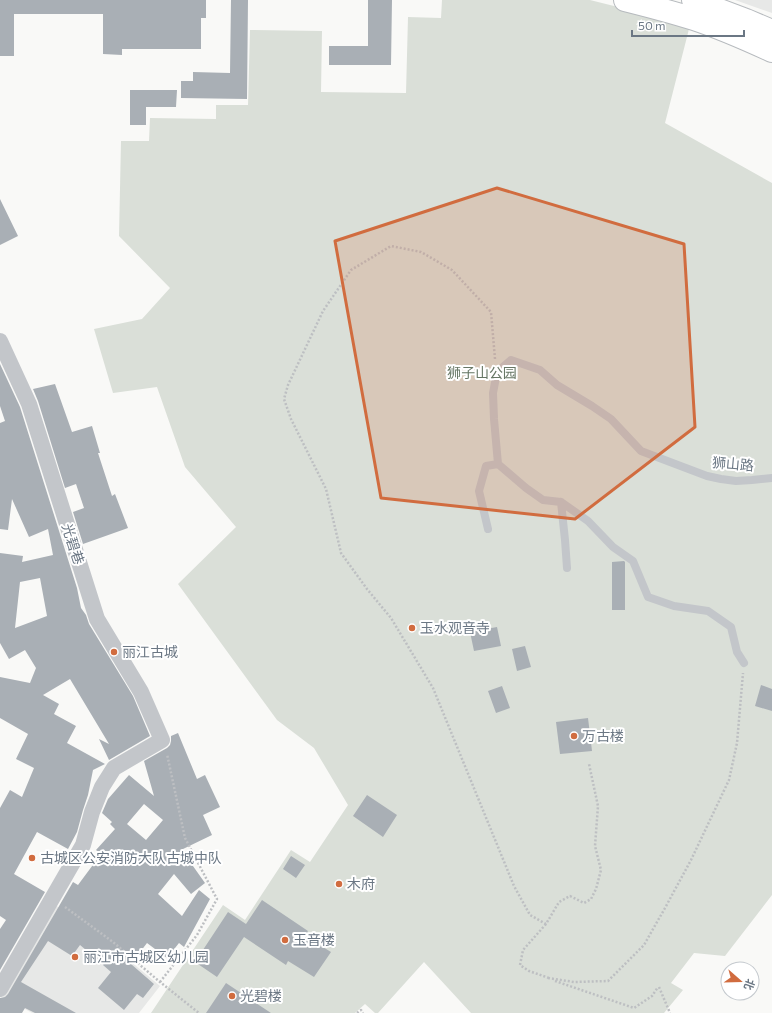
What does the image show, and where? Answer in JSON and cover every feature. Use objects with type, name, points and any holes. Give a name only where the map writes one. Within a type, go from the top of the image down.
[{"type":"main road","points":[[625,0],[695,19],[772,51]]},
{"type":"main road","points":[[693,0],[772,31]]},
{"type":"street","name":"光碧巷","points":[[0,341],[29,404],[97,619],[141,692],[162,740]]},
{"type":"street","points":[[0,989],[83,845],[102,787],[114,768],[162,740]]},
{"type":"lane","name":"狮山路","points":[[496,372],[511,360],[540,370],[557,385],[611,419],[641,451],[706,476],[736,481],[772,478]]},
{"type":"lane","points":[[496,372],[493,393],[498,464],[526,488],[543,500],[561,502],[588,522],[613,547],[633,561],[648,597],[674,606],[708,611],[731,627],[737,652],[744,663]]},
{"type":"lane","points":[[488,529],[479,491],[486,466],[498,464]]},
{"type":"lane","points":[[561,502],[567,568]]},
{"type":"path","points":[[496,372],[490,312],[452,270],[421,252],[390,246],[351,270],[323,311],[288,385],[284,399],[291,419],[326,489],[341,553],[367,589],[391,618],[433,688],[514,886],[530,915],[546,924]]},
{"type":"path","points":[[548,978],[574,982],[608,981],[644,945],[691,860],[729,780],[737,743],[744,663]]},
{"type":"path","points":[[160,982],[197,935],[217,898],[185,838],[167,752],[162,740]]},
{"type":"path","points":[[589,764],[598,806],[595,846],[601,870],[596,889],[591,899],[584,903],[570,896],[559,902],[546,924],[523,950],[520,965],[529,971],[634,1008],[652,996],[658,987],[670,1013]]},
{"type":"path","points":[[53,898],[113,942],[199,1013]]},
{"type":"path","points":[[357,1013],[360,1010],[363,1013]]},
{"type":"highlighted area","points":[[497,188],[684,244],[695,427],[575,519],[381,498],[335,241]]},
{"type":"shaded area","points":[[735,0],[772,0],[772,13]]},
{"type":"shaded area","name":"丽江市古城区幼儿园","points":[[55,905],[92,929],[160,986],[139,1013],[32,1013],[0,995]]},
{"type":"green space","name":"狮子山公园","points":[[442,0],[590,0],[638,12],[689,29],[665,123],[772,183],[772,895],[725,956],[694,953],[671,983],[683,990],[664,1013],[471,1013],[424,962],[378,1013],[375,1013],[365,1004],[355,1013],[151,1013],[223,905],[245,920],[291,850],[310,862],[348,805],[314,748],[277,720],[178,584],[236,527],[185,467],[157,387],[113,393],[94,329],[142,319],[170,288],[119,236],[121,141],[149,141],[150,118],[216,119],[216,105],[248,105],[250,30],[322,31],[321,92],[406,93],[408,17],[441,18]]},
{"type":"building","points":[[0,0],[206,0],[206,18],[201,18],[201,49],[122,49],[122,55],[103,54],[103,14],[14,14],[14,56],[0,56]]},
{"type":"building","points":[[231,0],[248,0],[247,99],[181,98],[181,81],[193,81],[193,72],[230,73]]},
{"type":"building","points":[[368,0],[392,0],[391,65],[329,65],[329,46],[368,46]]},
{"type":"building","points":[[130,90],[177,90],[176,107],[146,107],[146,125],[130,125]]},
{"type":"building","points":[[0,199],[18,236],[0,245]]},
{"type":"building","points":[[0,364],[20,407],[77,588],[81,608],[86,615],[89,624],[133,696],[150,736],[109,760],[99,739],[109,744],[70,679],[43,695],[59,704],[54,714],[76,726],[67,743],[105,764],[93,770],[88,795],[77,832],[68,849],[37,832],[14,874],[45,892],[0,970],[0,929],[6,920],[0,916],[0,808],[10,790],[22,797],[34,768],[16,759],[28,734],[0,718],[0,677],[30,683],[36,668],[25,650],[9,659],[0,643],[0,553],[23,556],[22,562],[53,555],[48,529],[29,537],[12,499],[8,530],[0,529],[0,423],[5,421],[0,406]],"holes":[[[40,578],[47,616],[15,628],[20,582]]]},
{"type":"building","points":[[55,384],[72,432],[92,426],[100,453],[98,453],[112,496],[115,494],[128,528],[83,544],[73,512],[84,508],[76,484],[65,488],[33,389]]},
{"type":"building","points":[[624,561],[625,610],[612,610],[612,562]]},
{"type":"building","points":[[497,627],[501,646],[474,651],[470,632]]},
{"type":"building","points":[[525,646],[531,667],[517,671],[512,649]]},
{"type":"building","points":[[761,685],[772,689],[772,711],[755,706]]},
{"type":"building","points":[[502,686],[510,708],[496,713],[488,691]]},
{"type":"building","name":"万古楼","points":[[588,718],[592,751],[560,754],[556,722]]},
{"type":"building","points":[[178,733],[197,779],[205,775],[220,807],[203,815],[212,835],[183,849],[191,857],[188,859],[205,883],[191,894],[174,874],[158,894],[182,916],[199,890],[210,899],[184,947],[179,943],[167,958],[147,943],[131,964],[154,984],[143,998],[137,994],[124,1010],[98,988],[111,972],[104,965],[80,945],[72,956],[48,941],[21,982],[76,1013],[35,1013],[25,1008],[22,1013],[0,1013],[0,998],[5,997],[8,994],[73,882],[78,885],[101,854],[96,850],[115,829],[110,824],[112,822],[102,813],[108,799],[129,775],[154,796],[144,761],[167,748],[170,745],[171,736]],"holes":[[[144,804],[163,820],[146,840],[127,824]]]},
{"type":"building","points":[[367,795],[397,815],[383,837],[353,816]]},
{"type":"building","points":[[291,856],[305,865],[296,878],[283,869]]},
{"type":"building","points":[[262,900],[308,931],[305,936],[331,952],[314,977],[288,961],[286,965],[244,937],[217,977],[195,962],[228,912],[246,924]]},
{"type":"building","name":"光碧楼","points":[[226,983],[271,1013],[206,1013]]},
{"type":"place","name":"玉水观音寺","points":[[412,628]]},
{"type":"place","name":"丽江古城","points":[[114,652]]},
{"type":"place","name":"万古楼","points":[[574,736]]},
{"type":"place","name":"古城区公安消防大队古城中队","points":[[32,858]]},
{"type":"place","name":"木府","points":[[339,884]]},
{"type":"place","name":"玉音楼","points":[[285,940]]},
{"type":"place","name":"丽江市古城区幼儿园","points":[[75,957]]},
{"type":"place","name":"光碧楼","points":[[232,996]]}]
